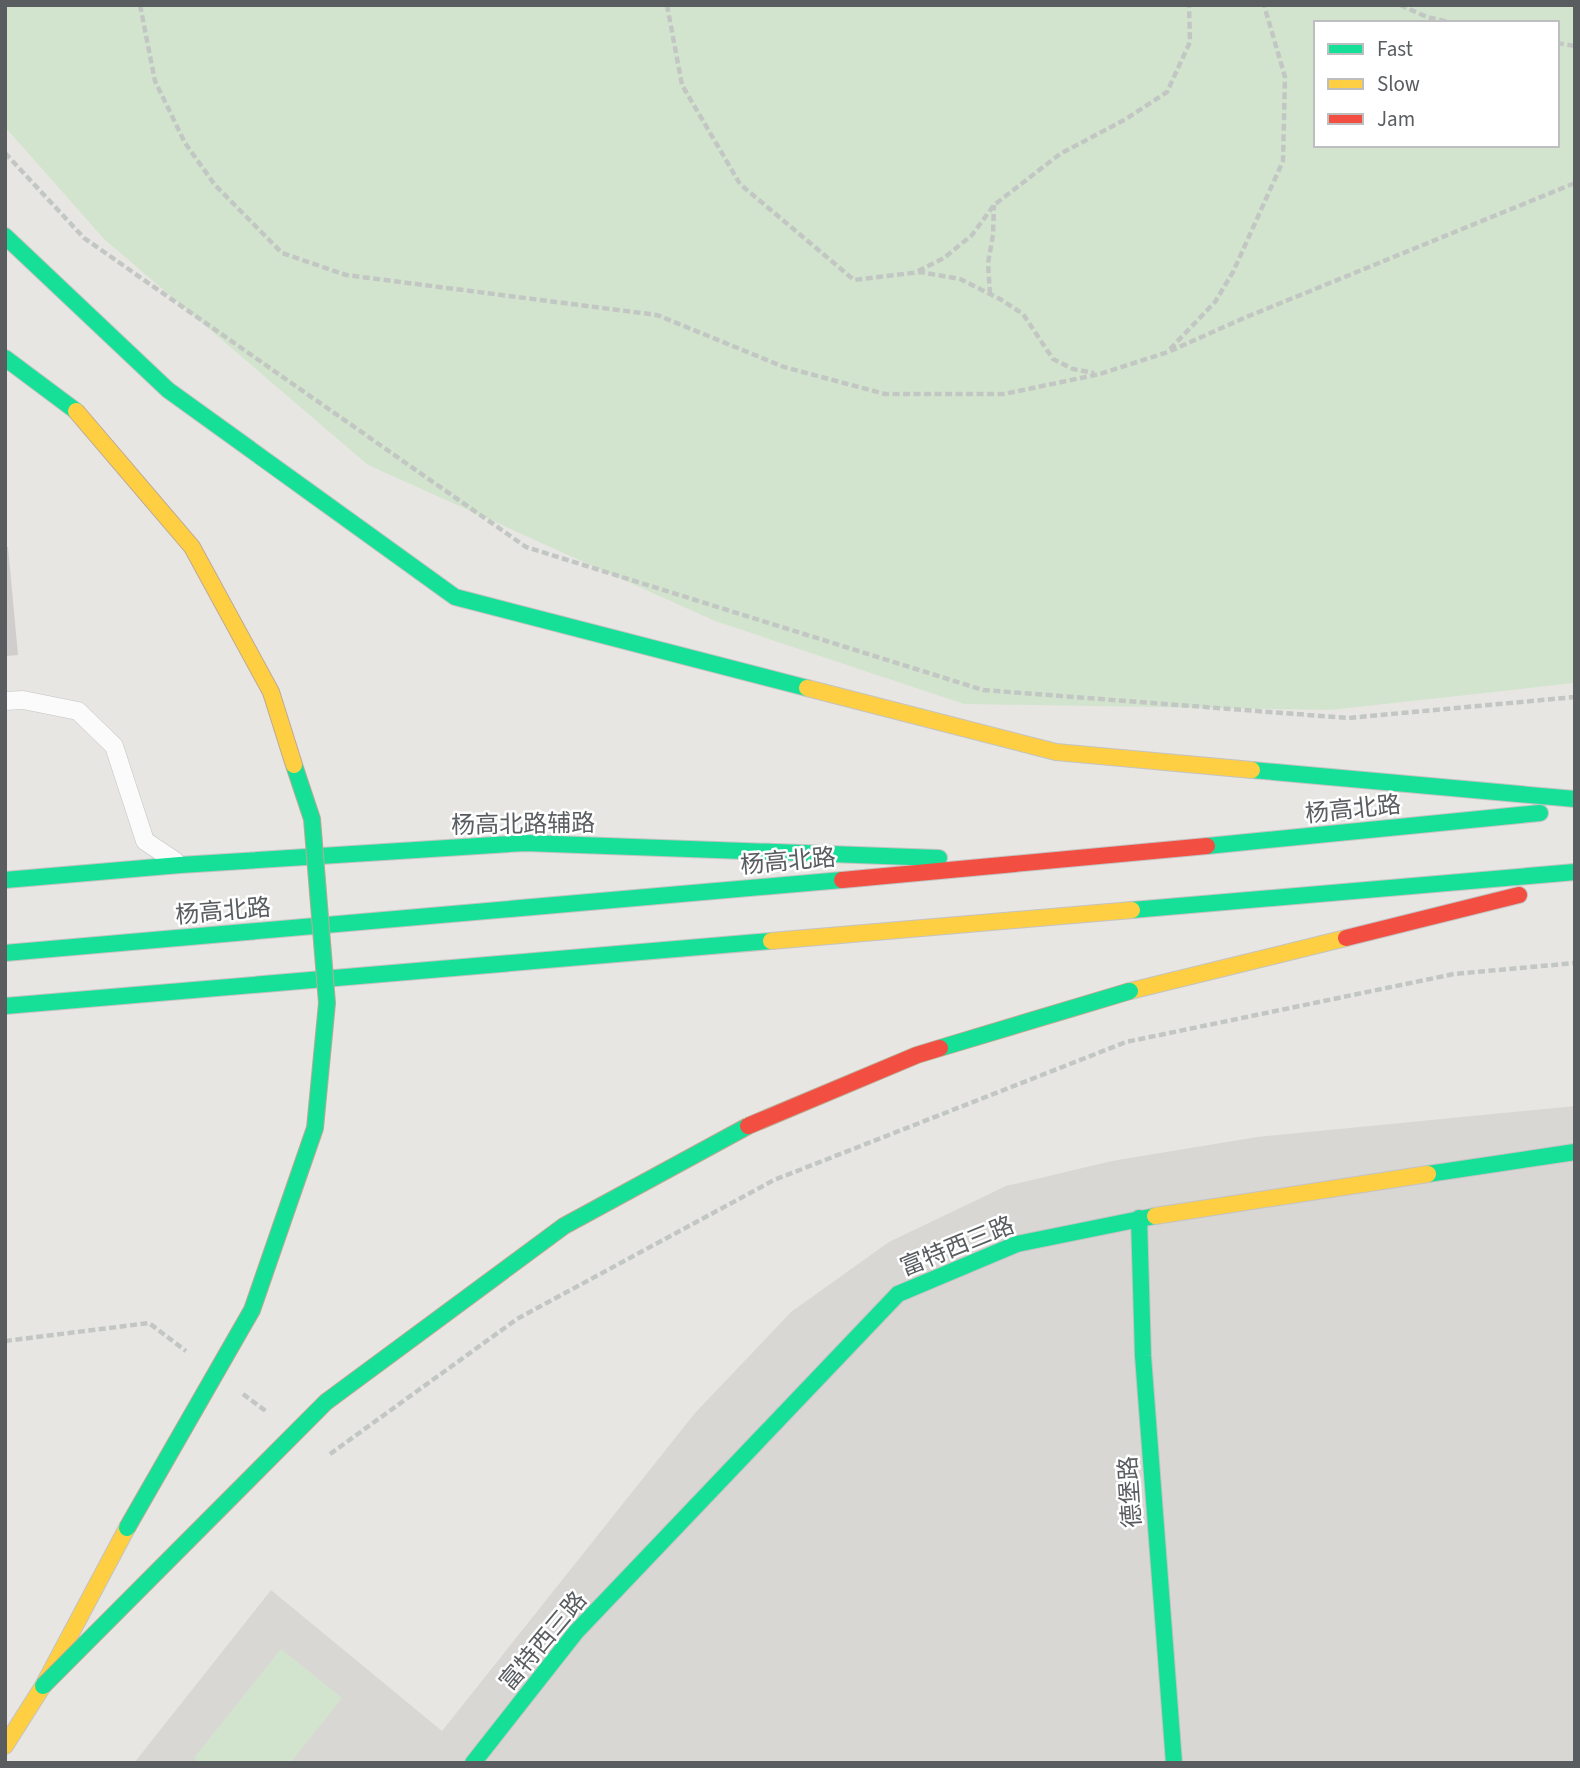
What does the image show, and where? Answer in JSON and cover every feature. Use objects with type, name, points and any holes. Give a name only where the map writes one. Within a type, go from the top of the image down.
[{"type":"main road","points":[[5,236],[168,390],[455,597],[1056,752],[1575,799]]},
{"type":"main road","points":[[5,358],[76,411],[192,547],[271,692],[312,819],[327,1003],[315,1128],[252,1310],[127,1528],[43,1686],[5,1746]]},
{"type":"main road","name":"杨高北路","points":[[5,953],[1042,862],[1575,810]]},
{"type":"main road","name":"杨高北路辅路","points":[[5,880],[180,865],[525,843],[1042,862]]},
{"type":"main road","points":[[5,1006],[1575,872]]},
{"type":"main road","points":[[43,1686],[326,1402],[564,1226],[735,1132],[917,1055],[1130,991],[1575,882]]},
{"type":"main road","name":"富特西三路","points":[[473,1763],[576,1632],[898,1294],[1017,1244],[1139,1218],[1575,1152]]},
{"type":"main road","name":"德堡路","points":[[1139,1218],[1143,1356],[1174,1763]]},
{"type":"lane","points":[[5,701],[23,700],[78,711],[114,746],[145,841],[180,865]]},
{"type":"path","points":[[140,5],[155,81],[185,143],[215,185],[282,253],[346,275],[657,315],[784,366],[885,394],[1004,394],[1100,374],[1168,352],[1244,318],[1575,183]]},
{"type":"path","points":[[667,5],[682,85],[740,184],[854,280],[920,272],[960,279],[1023,314],[1053,359],[1073,369],[1100,374]]},
{"type":"path","points":[[912,273],[944,258],[972,235],[994,205],[1060,154],[1126,119],[1167,92],[1191,42],[1189,5]]},
{"type":"path","points":[[1168,352],[1215,302],[1233,272],[1283,161],[1285,76],[1264,5]]},
{"type":"path","points":[[1400,5],[1427,17],[1445,21]]},
{"type":"path","points":[[5,153],[85,239],[526,547],[983,690],[1348,718],[1575,697]]},
{"type":"path","points":[[990,295],[988,263],[994,205]]},
{"type":"path","points":[[326,1457],[517,1319],[786,1175],[1126,1042],[1454,974],[1575,963]]},
{"type":"path","points":[[5,1340],[149,1322],[194,1356]]},
{"type":"path","points":[[238,1390],[271,1415]]},
{"type":"shaded area","points":[[1575,1106],[1575,1763],[134,1763],[271,1590],[442,1731],[695,1413],[791,1312],[889,1242],[1006,1186],[1112,1161],[1257,1137]]},
{"type":"green space","points":[[5,5],[1575,5],[1575,683],[1330,710],[964,704],[715,621],[368,465],[104,239],[5,127]]},
{"type":"green space","points":[[281,1649],[342,1698],[290,1763],[200,1763],[194,1758]]},
{"type":"building","points":[[5,547],[8,547],[18,655],[5,656]]},
{"type":"traffic: fast","points":[[5,236],[168,390],[455,597],[807,688]]},
{"type":"traffic: fast","points":[[5,358],[76,411]]},
{"type":"traffic: fast","points":[[127,1528],[252,1310],[315,1128],[327,1003],[312,819],[294,765]]},
{"type":"traffic: fast","points":[[1252,770],[1575,799]]},
{"type":"traffic: fast","points":[[1207,846],[1540,813]]},
{"type":"traffic: fast","points":[[5,880],[180,865],[525,843],[939,858]]},
{"type":"traffic: fast","points":[[1132,910],[1575,872]]},
{"type":"traffic: fast","points":[[5,953],[842,880]]},
{"type":"traffic: fast","points":[[5,1006],[771,941]]},
{"type":"traffic: fast","points":[[940,1048],[1130,991]]},
{"type":"traffic: fast","points":[[43,1686],[326,1402],[564,1226],[748,1126]]},
{"type":"traffic: fast","points":[[1428,1174],[1575,1152]]},
{"type":"traffic: fast","points":[[473,1763],[576,1632],[898,1294],[1017,1244],[1155,1216]]},
{"type":"traffic: fast","points":[[1139,1218],[1143,1356],[1174,1763]]},
{"type":"traffic: slow","points":[[76,411],[192,547],[271,692],[294,765]]},
{"type":"traffic: slow","points":[[807,688],[1056,752],[1252,770]]},
{"type":"traffic: slow","points":[[771,941],[1132,910]]},
{"type":"traffic: slow","points":[[1130,991],[1346,938]]},
{"type":"traffic: slow","points":[[1155,1216],[1428,1174]]},
{"type":"traffic: slow","points":[[5,1746],[43,1686],[127,1528]]},
{"type":"traffic: jam","points":[[842,880],[1207,846]]},
{"type":"traffic: jam","points":[[1346,938],[1519,895]]},
{"type":"traffic: jam","points":[[748,1126],[917,1055],[940,1048]]}]
